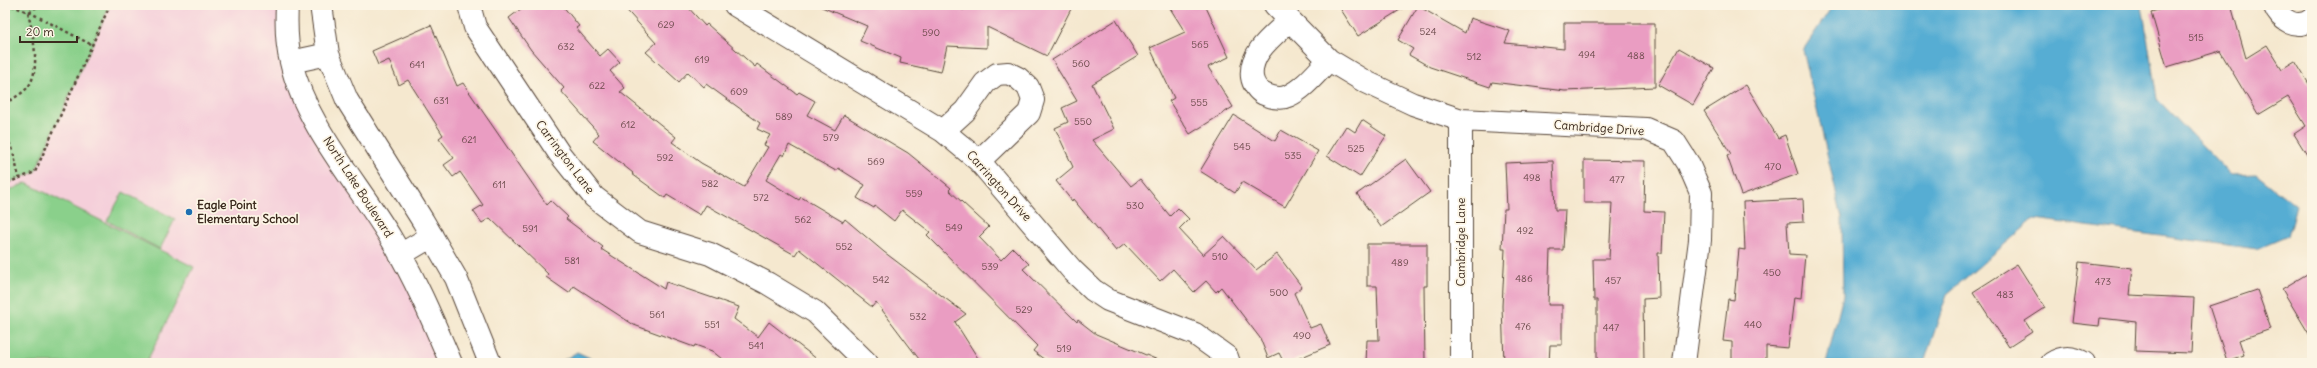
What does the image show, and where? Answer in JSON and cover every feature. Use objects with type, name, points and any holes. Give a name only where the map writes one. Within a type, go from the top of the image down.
[{"type":"street","name":"North Lake Boulevard","points":[[287,5],[287,42],[291,62],[313,118],[400,255],[421,292],[451,363]]},
{"type":"street","points":[[321,5],[328,54],[347,100],[432,236],[456,278],[490,363]]},
{"type":"street","name":"Carrington Lane","points":[[469,5],[475,27],[559,153],[594,197],[640,232],[710,254],[767,283],[815,312],[867,363]]},
{"type":"street","name":"Carrington Drive","points":[[735,5],[944,131],[979,161],[1072,270],[1094,290],[1108,300],[1194,334],[1227,357],[1229,363]]},
{"type":"street","name":"Cambridge Drive","points":[[1275,5],[1289,21],[1329,60],[1364,81],[1413,104],[1461,120],[1646,129],[1674,141],[1688,163],[1701,193],[1700,240],[1684,363]]},
{"type":"street","points":[[2274,5],[2282,18],[2288,22],[2302,24],[2312,19]]},
{"type":"street","points":[[1289,21],[1258,53],[1251,69],[1252,82],[1260,92],[1272,98],[1286,97],[1299,90],[1329,60]]},
{"type":"street","points":[[291,62],[328,54]]},
{"type":"street","points":[[944,131],[964,112],[985,83],[997,74],[1008,73],[1018,78],[1028,87],[1033,100],[1029,113],[979,161]]},
{"type":"street","name":"Cambridge Lane","points":[[1461,120],[1461,363]]},
{"type":"street","points":[[400,255],[432,236]]},
{"type":"street","points":[[2052,363],[2069,357],[2084,363]]},
{"type":"path","points":[[10,5],[28,12],[92,45]]},
{"type":"path","points":[[28,12],[40,5]]},
{"type":"path","points":[[5,188],[7,183],[35,172],[110,5]]},
{"type":"path","points":[[5,104],[20,94],[31,83],[34,66],[34,50],[28,12]]},
{"type":"path","points":[[5,138],[12,147],[19,178]]},
{"type":"shaded area","name":"Eagle Point Elementary School","points":[[110,5],[287,5],[291,62],[451,363],[5,363],[5,184],[35,172]]},
{"type":"green space","points":[[5,5],[110,5],[35,172],[5,184]]},
{"type":"green space","points":[[26,183],[194,267],[146,363],[5,363],[5,200],[10,190]]},
{"type":"green space","points":[[123,192],[175,219],[160,249],[107,221]]},
{"type":"water","points":[[1833,5],[2142,5],[2157,99],[2231,175],[2256,174],[2296,206],[2288,236],[2257,249],[2034,219],[1947,294],[1924,363],[1826,363],[1843,296],[1842,218],[1803,50]]},
{"type":"water","points":[[577,352],[601,363],[559,363]]},
{"type":"building","points":[[526,5],[562,5],[579,26],[576,28],[600,56],[608,49],[620,62],[610,71],[625,88],[620,92],[676,137],[672,142],[701,163],[744,187],[768,147],[764,145],[770,135],[757,129],[760,123],[706,84],[704,87],[688,72],[679,82],[646,52],[656,43],[622,5],[686,5],[705,26],[707,24],[755,67],[757,64],[797,94],[799,92],[815,101],[807,115],[835,130],[844,115],[908,153],[951,188],[949,190],[989,227],[979,237],[1001,260],[1013,248],[1029,264],[1023,269],[1077,322],[1078,320],[1096,334],[1165,363],[1049,363],[1033,351],[1037,346],[927,235],[930,232],[902,210],[894,221],[875,206],[874,208],[857,198],[865,185],[838,168],[836,171],[789,145],[784,156],[781,154],[766,180],[799,200],[801,197],[843,222],[845,219],[884,252],[966,314],[955,322],[981,363],[922,363],[876,302],[872,307],[799,249],[795,255],[706,205],[700,215],[667,195],[665,198],[632,174],[633,173],[593,141],[599,134],[561,91],[564,88],[531,50],[509,18]]},
{"type":"building","points":[[817,5],[942,5],[964,10],[964,5],[1073,5],[1047,56],[987,27],[987,48],[947,46],[941,72],[900,63],[901,58],[860,41],[867,26]]},
{"type":"building","points":[[1168,5],[1205,5],[1229,57],[1208,67],[1233,107],[1190,134],[1169,101],[1174,98],[1150,48],[1185,32]]},
{"type":"building","points":[[1338,5],[1408,5],[1358,36]]},
{"type":"building","points":[[2175,5],[2231,5],[2246,58],[2267,45],[2282,69],[2295,61],[2312,89],[2312,163],[2294,134],[2306,126],[2288,97],[2258,115],[2220,51],[2167,67],[2151,12]]},
{"type":"building","points":[[1418,6],[1465,33],[1470,18],[1510,31],[1505,43],[1564,49],[1564,23],[1655,23],[1655,87],[1565,91],[1492,82],[1490,87],[1430,67],[1409,55],[1413,49],[1398,40]]},
{"type":"building","points":[[1116,20],[1138,56],[1092,84],[1114,129],[1092,140],[1131,186],[1140,179],[1170,216],[1178,208],[1189,219],[1179,229],[1203,255],[1224,236],[1256,270],[1277,254],[1302,287],[1294,293],[1310,328],[1321,324],[1330,345],[1288,363],[1284,363],[1279,353],[1268,358],[1260,338],[1221,287],[1216,292],[1206,281],[1194,292],[1173,269],[1160,281],[1125,244],[1116,251],[1056,181],[1073,167],[1055,128],[1068,122],[1062,108],[1077,101],[1052,60]]},
{"type":"building","points":[[431,25],[457,86],[463,83],[547,205],[551,201],[568,217],[566,219],[603,247],[601,249],[664,289],[666,282],[739,307],[734,319],[758,337],[769,322],[822,363],[727,363],[712,351],[695,345],[694,347],[634,325],[574,286],[569,293],[546,277],[548,274],[490,218],[482,223],[473,211],[483,205],[460,172],[453,177],[444,165],[454,158],[439,138],[443,135],[408,80],[399,85],[389,60],[378,65],[372,51]]},
{"type":"building","points":[[1679,48],[1714,68],[1693,105],[1658,85]]},
{"type":"building","points":[[1746,85],[1778,138],[1785,135],[1798,174],[1741,195],[1727,156],[1731,154],[1704,111]]},
{"type":"building","points":[[1234,115],[1275,141],[1281,130],[1318,151],[1285,207],[1242,182],[1235,193],[1200,171]]},
{"type":"building","points":[[1362,120],[1386,136],[1360,177],[1327,156],[1346,126],[1355,132]]},
{"type":"building","points":[[1406,159],[1430,192],[1381,227],[1357,194]]},
{"type":"building","points":[[1584,160],[1645,161],[1644,211],[1664,212],[1662,253],[1658,253],[1659,298],[1643,299],[1644,363],[1597,363],[1597,300],[1594,300],[1593,259],[1609,259],[1612,203],[1584,203]]},
{"type":"building","points":[[1553,161],[1555,210],[1565,210],[1563,250],[1550,250],[1548,305],[1562,305],[1562,345],[1550,345],[1549,363],[1504,363],[1502,306],[1505,249],[1502,249],[1504,209],[1507,209],[1505,163]]},
{"type":"building","points":[[1803,199],[1804,222],[1787,223],[1789,254],[1805,255],[1801,298],[1794,297],[1788,348],[1766,346],[1766,363],[1732,363],[1732,342],[1723,341],[1728,299],[1734,300],[1739,249],[1745,250],[1743,202]]},
{"type":"building","points":[[1367,244],[1427,244],[1427,286],[1424,286],[1425,363],[1366,363],[1367,340],[1379,340],[1377,286],[1367,286]]},
{"type":"building","points":[[2079,262],[2132,268],[2129,295],[2194,298],[2191,353],[2135,351],[2136,322],[2100,318],[2099,326],[2072,323]]},
{"type":"building","points":[[2017,264],[2045,308],[2025,321],[2032,332],[2009,347],[1973,292]]},
{"type":"building","points":[[2312,271],[2312,339],[2282,289]]},
{"type":"building","points":[[2257,290],[2271,329],[2239,340],[2244,355],[2227,361],[2209,306]]},
{"type":"place","name":"Eagle Point Elementary School","points":[[189,212]]}]
